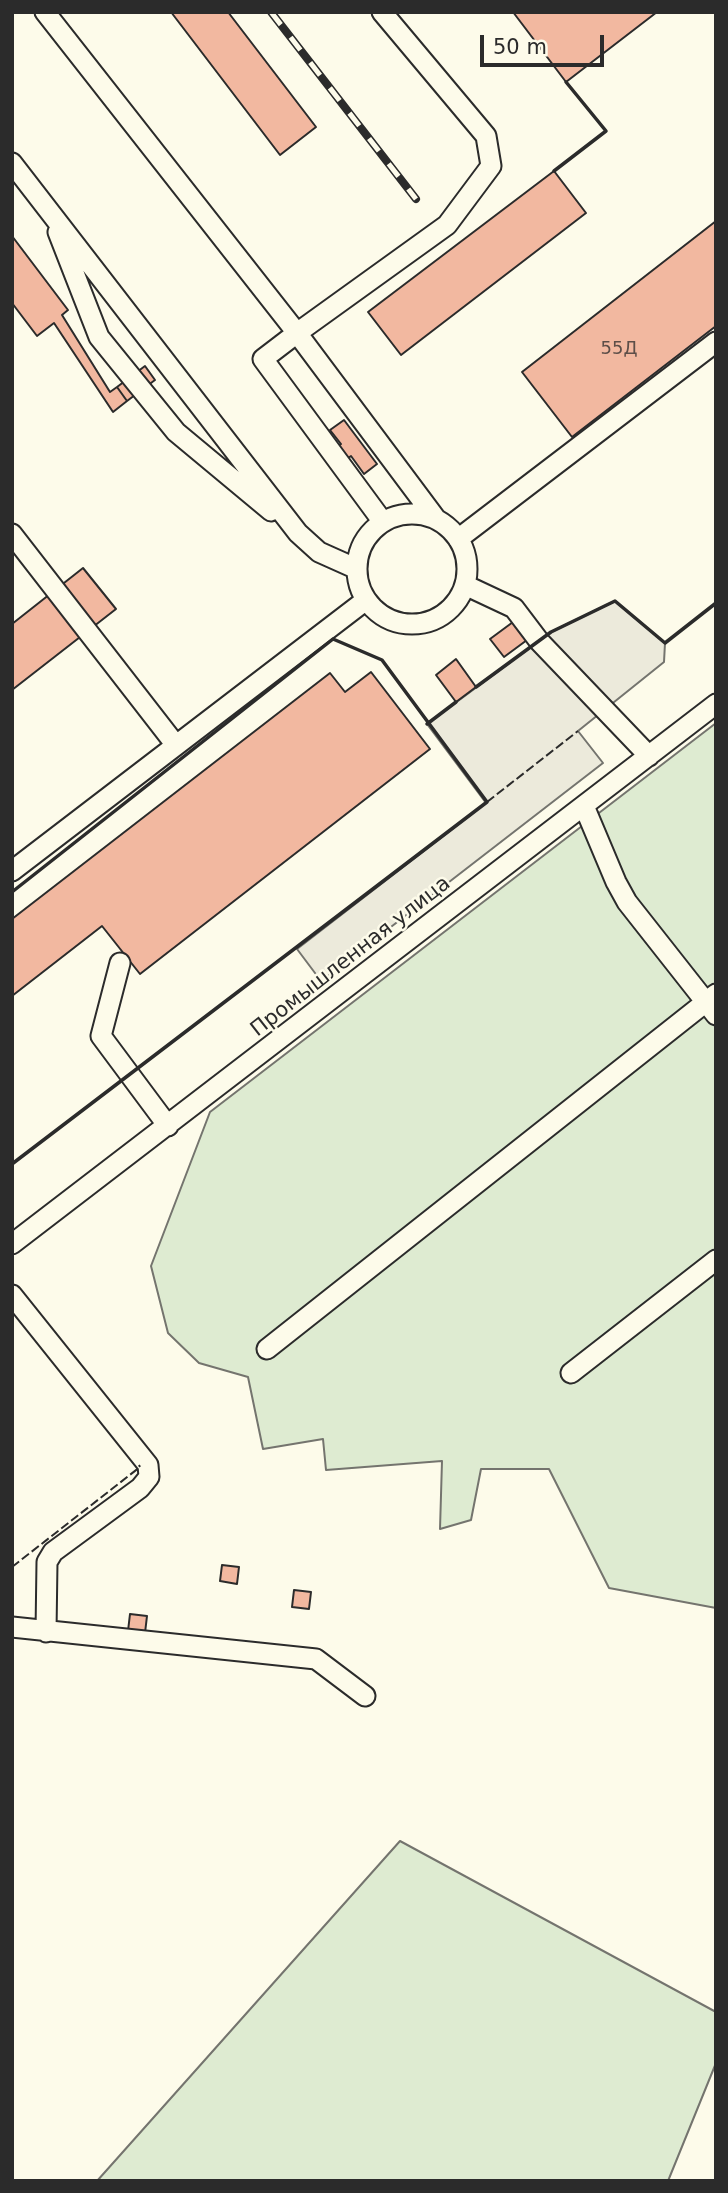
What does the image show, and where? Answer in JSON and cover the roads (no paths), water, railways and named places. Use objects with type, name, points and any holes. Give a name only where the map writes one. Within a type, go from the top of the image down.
[{"type":"street","points":[[45,12],[298,333],[436,519],[458,539],[467,561],[465,585],[461,595],[448,611],[420,624],[410,625],[390,620],[373,608],[361,590],[358,558],[367,538],[383,522],[400,515],[418,514],[436,519]]},
{"type":"street","points":[[382,12],[485,136],[491,166],[447,225],[263,359],[383,522]]},
{"type":"street","points":[[12,163],[298,533]]},
{"type":"street","points":[[50,211],[99,337],[176,432],[319,552],[357,569]]},
{"type":"street","points":[[458,539],[716,342]]},
{"type":"street","points":[[12,534],[175,744]]},
{"type":"street","points":[[465,585],[514,608],[539,641],[649,756]]},
{"type":"street","points":[[12,871],[366,600]]},
{"type":"street","name":"Промышленная улица","points":[[12,1244],[716,704]]},
{"type":"street","points":[[267,1349],[712,1004],[628,902],[616,882],[584,806]]},
{"type":"street","points":[[120,963],[101,1036],[169,1126]]},
{"type":"street","points":[[570,1373],[716,1260]]},
{"type":"street","points":[[12,1295],[148,1465],[149,1477],[140,1488],[53,1552],[47,1562],[46,1632]]},
{"type":"street","points":[[12,1627],[316,1659],[365,1696]]},
{"type":"railway","points":[[271,12],[416,199]]}]
